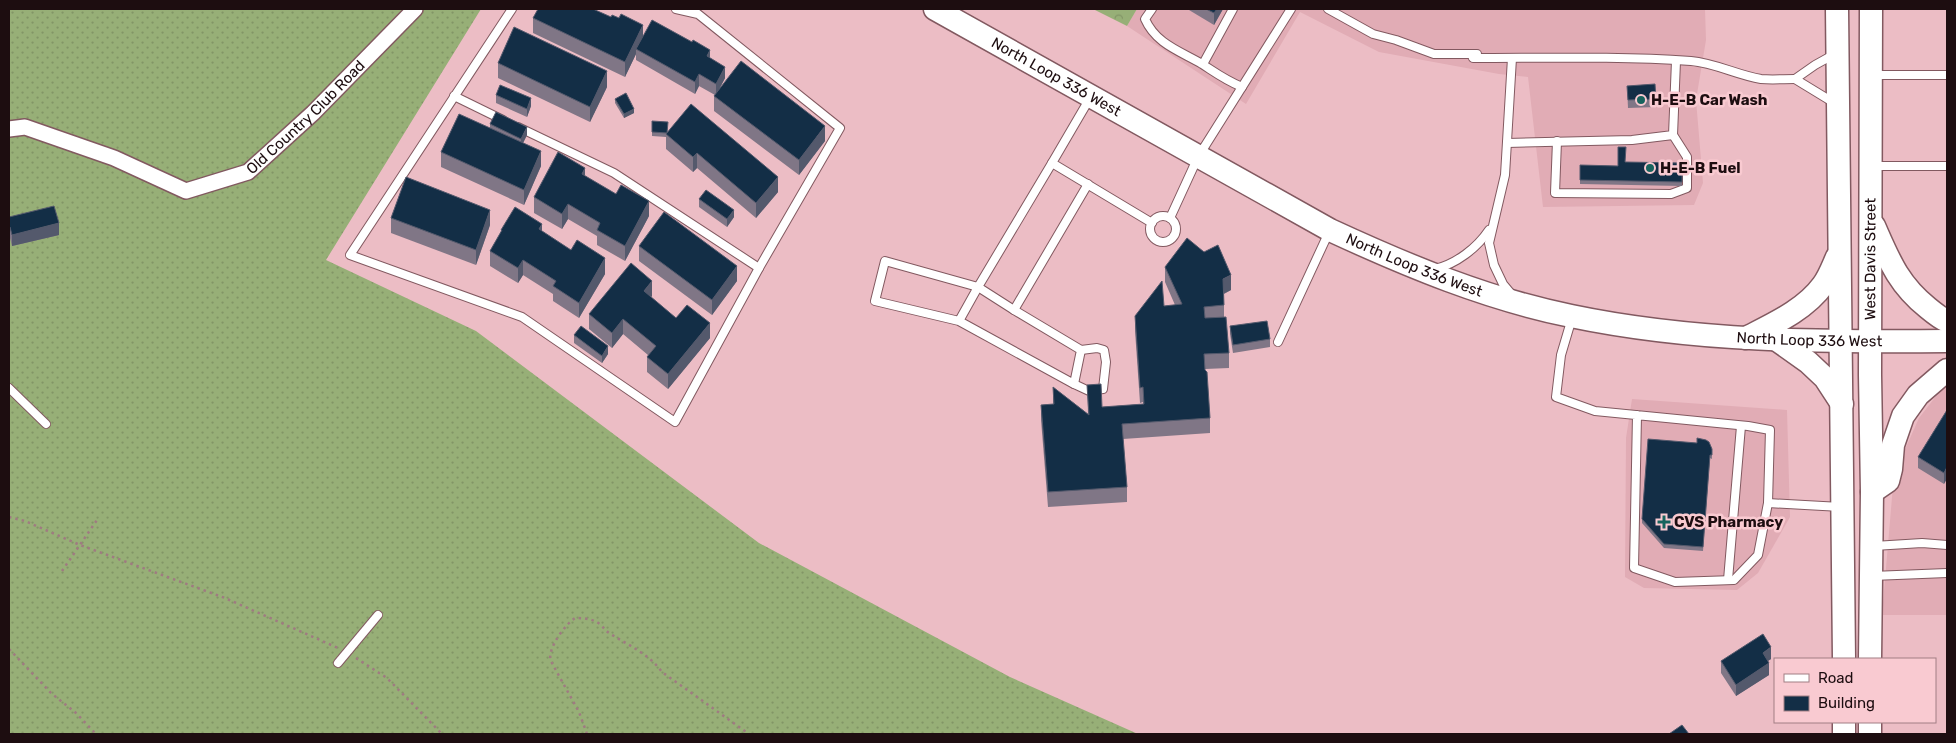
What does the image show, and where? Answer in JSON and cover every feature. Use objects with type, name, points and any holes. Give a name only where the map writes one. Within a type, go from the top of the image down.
[{"type":"main road","name":"North Loop 336 West","points":[[934,9],[1330,230],[1422,270],[1475,290],[1572,316],[1624,326],[1744,339],[1947,341]]},
{"type":"main road","name":"West Davis Street","points":[[1837,9],[1844,658]]},
{"type":"main road","name":"West Davis Street","points":[[1870,658],[1872,492],[1870,341],[1871,9]]},
{"type":"main road","points":[[1871,219],[1895,272],[1912,296],[1947,321]]},
{"type":"main road","points":[[1744,339],[1783,318],[1806,302],[1824,285],[1840,252]]},
{"type":"main road","points":[[1776,340],[1808,362],[1825,378],[1842,404]]},
{"type":"main road","points":[[1872,492],[1888,481],[1893,445],[1903,416],[1918,395],[1947,370]]},
{"type":"street","name":"Old Country Club Road","points":[[9,129],[25,128],[114,158],[186,191],[248,172],[313,113],[415,9]]},
{"type":"lane","points":[[512,9],[350,255],[522,318],[676,422],[760,268],[840,128],[699,12],[676,9]]},
{"type":"lane","points":[[1152,9],[1145,20],[1150,31],[1171,48],[1202,64],[1223,79],[1242,87]]},
{"type":"lane","points":[[1202,64],[1233,9]]},
{"type":"lane","points":[[1170,218],[1198,157],[1291,9]]},
{"type":"lane","points":[[1328,9],[1373,34],[1434,54],[1477,54],[1473,58],[1596,57],[1693,62],[1726,68],[1760,79],[1795,79],[1838,105]]},
{"type":"lane","points":[[1795,79],[1837,53]]},
{"type":"lane","points":[[1512,58],[1504,175],[1489,243],[1494,265],[1503,284],[1520,303]]},
{"type":"lane","points":[[1557,141],[1555,193],[1671,194],[1687,188],[1687,157],[1673,135],[1676,61]]},
{"type":"lane","points":[[1871,75],[1947,75]]},
{"type":"lane","points":[[454,96],[614,173],[760,268]]},
{"type":"lane","points":[[959,321],[1091,97]]},
{"type":"lane","points":[[1507,143],[1632,140],[1673,135]]},
{"type":"lane","points":[[1052,163],[1152,222]]},
{"type":"lane","points":[[1871,166],[1947,166]]},
{"type":"lane","points":[[1014,310],[1088,184]]},
{"type":"lane","points":[[1160,216],[1170,218],[1177,226],[1175,236],[1167,243],[1156,241],[1150,233],[1152,222],[1160,216]]},
{"type":"lane","points":[[1422,270],[1438,268],[1464,256],[1482,240],[1492,226]]},
{"type":"lane","points":[[1278,342],[1330,230]]},
{"type":"lane","points":[[885,261],[978,288],[1081,350],[1097,348],[1104,350],[1106,362],[1103,389],[1089,391],[1074,384],[959,321],[875,301],[885,261]]},
{"type":"lane","points":[[1572,316],[1561,355],[1556,397],[1595,411],[1637,415],[1741,426],[1770,430],[1768,503],[1758,555],[1734,580],[1675,582],[1634,568],[1637,415]]},
{"type":"lane","points":[[1074,384],[1081,350]]},
{"type":"lane","points":[[9,388],[46,424]]},
{"type":"lane","points":[[1728,580],[1741,426]]},
{"type":"lane","points":[[1768,503],[1843,507]]},
{"type":"lane","points":[[1870,546],[1922,543],[1947,545]]},
{"type":"lane","points":[[1870,576],[1947,573]]},
{"type":"lane","points":[[338,662],[378,615]]},
{"type":"path","points":[[9,517],[25,521],[80,545],[224,598],[347,652],[387,678],[442,734]]},
{"type":"path","points":[[62,571],[97,520]]},
{"type":"path","points":[[587,734],[579,712],[552,665],[550,657],[550,652],[564,629],[576,618],[585,618],[595,622],[608,633],[626,641],[656,664],[662,672],[749,734]]},
{"type":"path","points":[[9,649],[50,693],[76,713],[96,734]]},
{"type":"shaded area","points":[[1137,9],[1705,9],[1706,40],[1696,100],[1703,183],[1694,205],[1543,207],[1528,77],[1499,74],[1379,52],[1300,12],[1246,104],[1127,26]]},
{"type":"shaded area","points":[[1947,385],[1947,615],[1882,615],[1894,474],[1919,418],[1944,386]]},
{"type":"shaded area","points":[[1632,399],[1787,410],[1790,517],[1758,573],[1737,590],[1644,588],[1625,577],[1626,438]]},
{"type":"green space","points":[[9,9],[481,9],[326,260],[476,331],[759,543],[1010,677],[1138,734],[9,734]]},
{"type":"green space","points":[[1093,9],[1137,9],[1127,26]]},
{"type":"building","points":[[538,9],[593,9],[611,17],[612,15],[619,18],[621,14],[643,25],[625,62],[533,18]]},
{"type":"building","points":[[1206,9],[1217,9],[1214,13]]},
{"type":"building","points":[[652,20],[710,50],[707,56],[725,67],[716,84],[699,74],[695,82],[636,49]]},
{"type":"building","points":[[514,27],[607,71],[590,107],[498,63]]},
{"type":"building","points":[[741,61],[825,126],[799,160],[714,96]]},
{"type":"building","points":[[1655,84],[1656,99],[1628,100],[1627,86]]},
{"type":"building","points":[[500,85],[531,98],[527,109],[496,95]]},
{"type":"building","points":[[626,93],[634,109],[624,114],[615,99]]},
{"type":"building","points":[[691,104],[778,177],[756,203],[697,153],[693,157],[666,134]]},
{"type":"building","points":[[496,112],[527,127],[521,139],[490,124]]},
{"type":"building","points":[[459,114],[541,151],[524,190],[441,152]]},
{"type":"building","points":[[652,121],[668,122],[667,133],[652,132]]},
{"type":"building","name":"H-E-B Fuel","points":[[1618,147],[1626,147],[1625,162],[1682,163],[1682,182],[1580,180],[1580,165],[1618,166]]},
{"type":"building","points":[[558,152],[585,168],[582,174],[616,194],[621,185],[649,201],[625,246],[597,230],[600,223],[568,204],[562,214],[534,197]]},
{"type":"building","points":[[406,177],[490,210],[476,250],[391,218]]},
{"type":"building","points":[[706,190],[734,210],[727,219],[699,199]]},
{"type":"building","points":[[54,206],[59,223],[12,235],[9,227],[9,217]]},
{"type":"building","points":[[515,207],[542,224],[539,229],[571,250],[577,240],[605,258],[579,303],[553,286],[556,281],[523,260],[518,268],[490,251]]},
{"type":"building","points":[[664,212],[737,266],[712,300],[639,246]]},
{"type":"building","points":[[1187,238],[1204,252],[1218,245],[1231,275],[1223,279],[1224,305],[1204,307],[1205,318],[1226,317],[1229,353],[1204,354],[1210,418],[1122,424],[1127,487],[1048,492],[1041,405],[1054,404],[1053,387],[1089,415],[1087,385],[1101,384],[1102,407],[1144,404],[1143,387],[1140,388],[1135,316],[1162,281],[1164,306],[1182,304],[1165,267]]},
{"type":"building","points":[[631,263],[652,281],[644,291],[676,318],[687,305],[710,323],[668,374],[647,357],[656,346],[623,319],[612,333],[589,314]]},
{"type":"building","points":[[1267,321],[1270,339],[1233,345],[1230,326]]},
{"type":"building","points":[[581,326],[608,346],[602,356],[574,335]]},
{"type":"building","points":[[1947,410],[1947,467],[1944,473],[1918,457]]},
{"type":"building","name":"CVS Pharmacy","points":[[1697,438],[1709,442],[1712,449],[1703,547],[1664,544],[1642,519],[1648,439],[1697,443]]},
{"type":"building","points":[[1763,634],[1771,647],[1763,653],[1769,663],[1736,685],[1721,661]]},
{"type":"building","points":[[1682,725],[1689,734],[1669,734]]},
{"type":"place","name":"H-E-B Car Wash","points":[[1641,100]]},
{"type":"place","name":"H-E-B Fuel","points":[[1650,168]]},
{"type":"place","name":"CVS Pharmacy","points":[[1664,522]]}]
